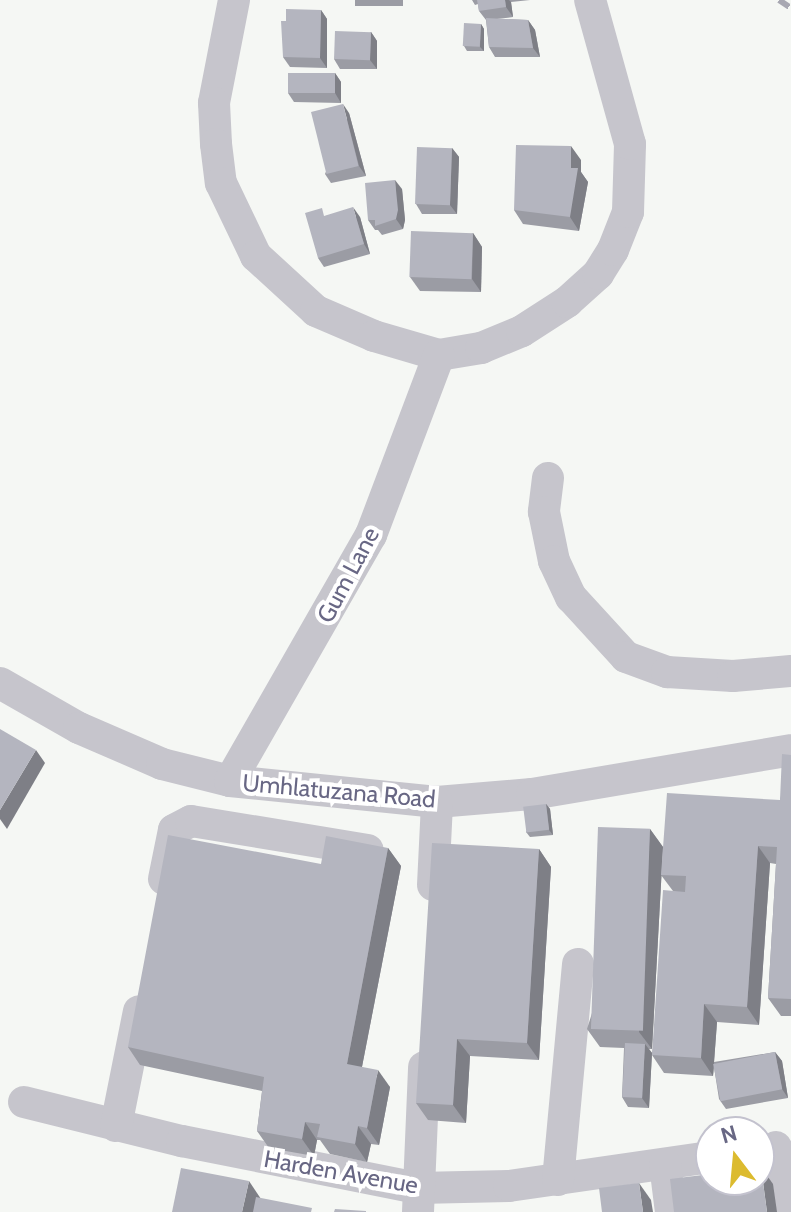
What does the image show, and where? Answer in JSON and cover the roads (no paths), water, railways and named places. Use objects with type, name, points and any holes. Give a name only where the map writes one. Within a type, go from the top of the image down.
[{"type":"street","points":[[234,0],[214,103],[216,144],[221,183],[256,256],[316,311],[374,336],[439,355],[481,348],[522,331],[567,302],[598,274],[613,250],[628,212],[630,144],[590,0]]},
{"type":"street","name":"Gum Lane","points":[[230,781],[371,535],[439,355]]},
{"type":"street","points":[[548,478],[544,512],[554,561],[571,597],[626,657],[667,672],[733,676],[791,671]]},
{"type":"street","name":"Umhlatuzana Road","points":[[0,683],[79,728],[162,764],[230,781],[437,802],[532,794],[791,750]]},
{"type":"street","points":[[431,910],[437,802]]},
{"type":"street","points":[[159,908],[174,830],[180,823],[385,852]]},
{"type":"street","points":[[558,1180],[578,964]]},
{"type":"street","points":[[116,1126],[144,986]]},
{"type":"street","points":[[418,1200],[425,1034]]},
{"type":"street","name":"Harden Avenue","points":[[24,1102],[418,1200],[695,1159]]},
{"type":"street","points":[[775,1146],[787,1212]]},
{"type":"street","points":[[665,1164],[671,1212]]},
{"type":"railway","points":[[779,0],[791,8]]}]
